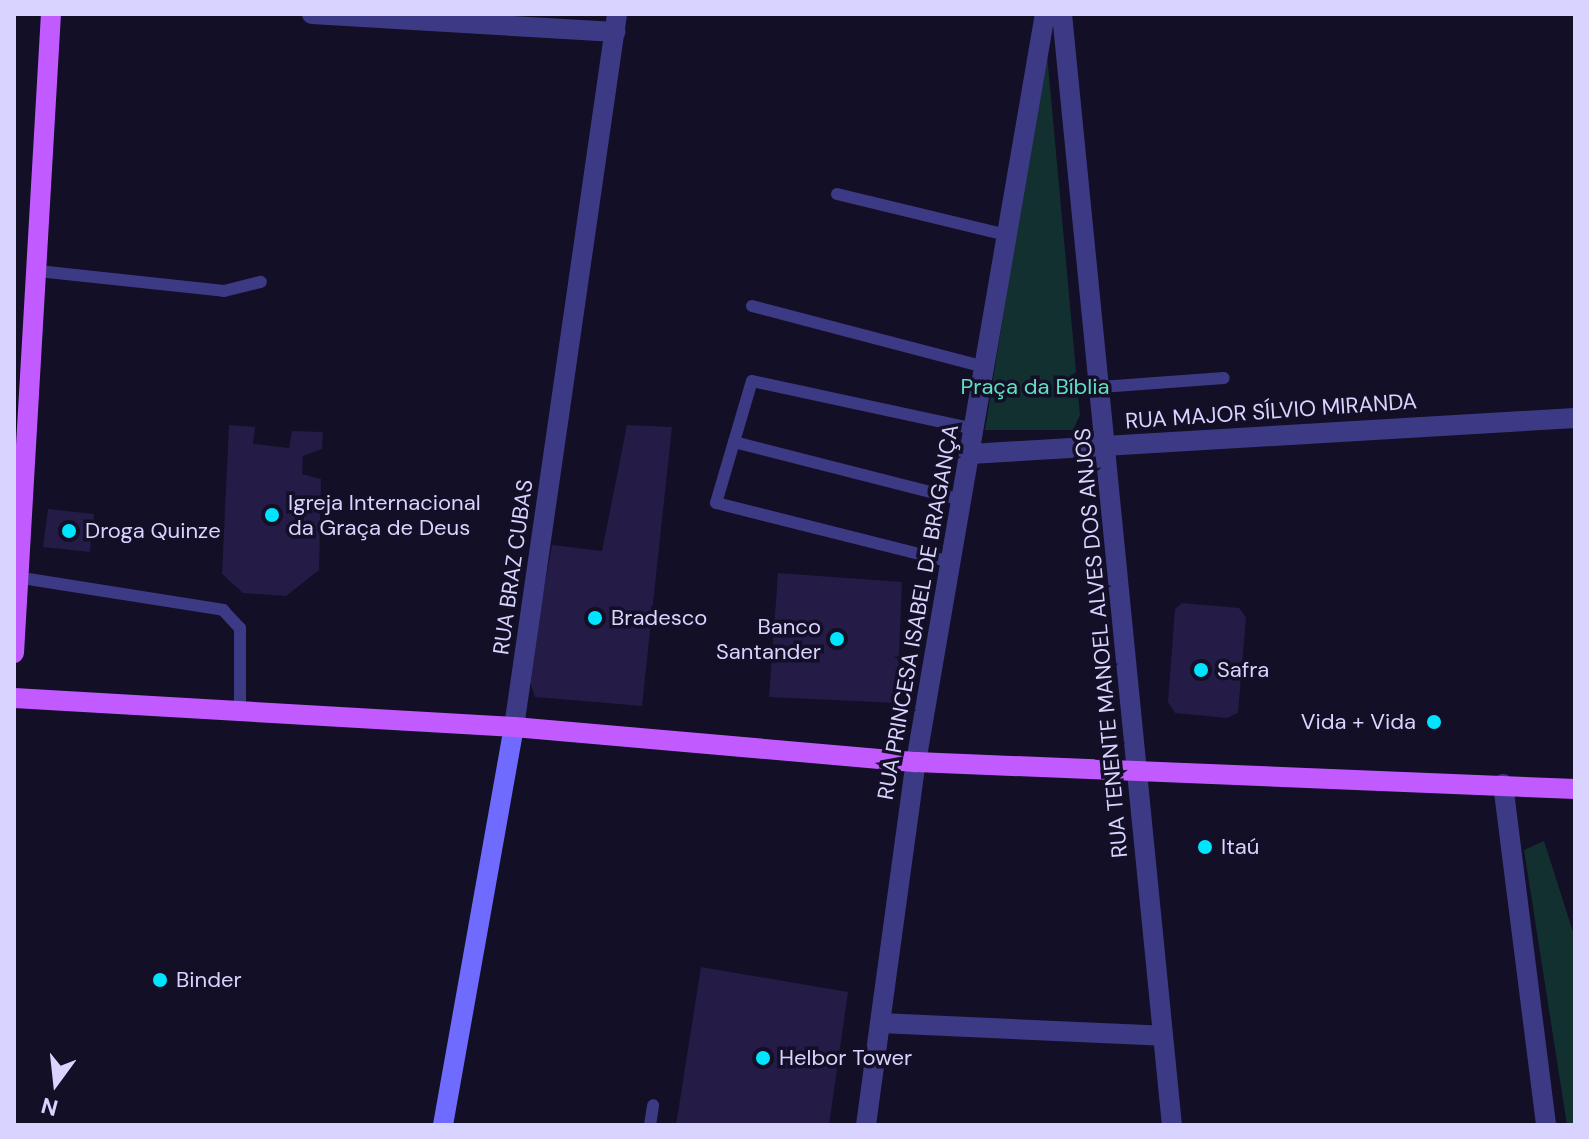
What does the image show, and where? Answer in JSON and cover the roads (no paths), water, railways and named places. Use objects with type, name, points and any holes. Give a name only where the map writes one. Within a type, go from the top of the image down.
[{"type":"main road","points":[[14,653],[22,578],[19,553],[51,14]]},
{"type":"main road","points":[[14,698],[514,727],[916,762],[1575,789]]},
{"type":"main road","name":"RUA BRAZ CUBAS","points":[[443,1125],[514,727]]},
{"type":"street","points":[[312,14],[616,23]]},
{"type":"street","name":"RUA PRINCESA ISABEL DE BRAGANÇA","points":[[866,1125],[916,762],[1045,14]]},
{"type":"street","name":"RUA TENENTE MANOEL ALVES DOS ANJOS","points":[[1062,14],[1172,1125]]},
{"type":"street","name":"RUA BRAZ CUBAS","points":[[514,727],[616,23]]},
{"type":"street","name":"RUA MAJOR SÍLVIO MIRANDA","points":[[970,454],[1575,418]]},
{"type":"street","points":[[1503,784],[1546,1125]]},
{"type":"street","points":[[880,1023],[1163,1036]]},
{"type":"lane","points":[[837,194],[1007,235]]},
{"type":"lane","points":[[38,271],[224,291],[261,282]]},
{"type":"lane","points":[[752,306],[985,367]]},
{"type":"lane","points":[[1101,387],[1224,378]]},
{"type":"lane","points":[[951,562],[716,503],[752,381],[974,429]]},
{"type":"lane","points":[[734,442],[962,500]]},
{"type":"lane","points":[[22,578],[223,610],[240,628],[240,712]]},
{"type":"lane","points":[[650,1125],[653,1105]]},
{"type":"place","name":"Igreja Internacional da Graça de Deus","points":[[272,515]]},
{"type":"place","name":"Droga Quinze","points":[[69,531]]},
{"type":"place","name":"Bradesco","points":[[595,618]]},
{"type":"place","name":"Banco Santander","points":[[837,639]]},
{"type":"place","name":"Safra","points":[[1201,670]]},
{"type":"place","name":"Vida + Vida","points":[[1434,722]]},
{"type":"place","name":"Itaú","points":[[1205,847]]},
{"type":"place","name":"Binder","points":[[160,980]]},
{"type":"place","name":"Helbor Tower","points":[[763,1058]]},
{"type":"park label","name":"Praça da Bíblia","points":[[1035,387]]}]
